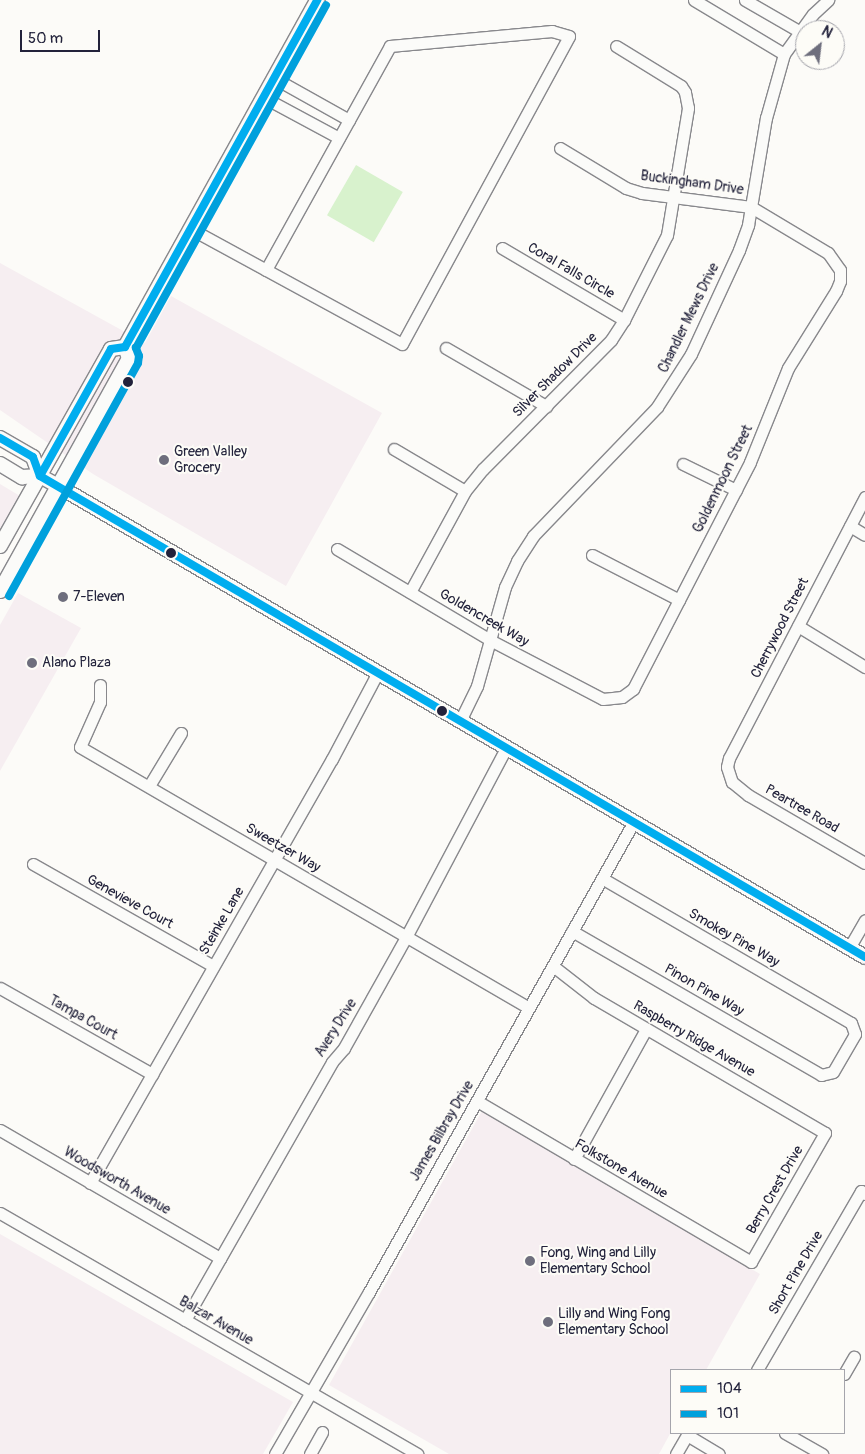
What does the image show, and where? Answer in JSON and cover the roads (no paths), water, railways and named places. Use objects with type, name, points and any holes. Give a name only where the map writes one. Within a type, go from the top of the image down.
[{"type":"main road","points":[[0,546],[111,350],[125,347],[317,0]]},
{"type":"main road","points":[[0,591],[129,358],[125,347]]},
{"type":"main road","points":[[0,438],[33,457],[40,476]]},
{"type":"main road","points":[[0,464],[22,477],[40,476],[58,486],[377,674],[865,957]]},
{"type":"street","points":[[694,0],[784,54]]},
{"type":"street","points":[[745,0],[795,29]]},
{"type":"street","name":"Chandler Mews Drive","points":[[809,20],[828,0]]},
{"type":"street","points":[[191,229],[266,270],[402,344],[569,36],[552,31],[390,46],[266,270]]},
{"type":"street","name":"Chandler Mews Drive","points":[[460,721],[477,686],[506,587],[517,561],[533,536],[657,407],[676,381],[691,354],[739,250],[748,225],[770,101],[784,54],[795,37]]},
{"type":"street","name":"Silver Shadow Drive","points":[[410,592],[464,491],[482,469],[596,357],[624,320],[667,235],[688,108],[686,92],[681,86],[616,46]]},
{"type":"street","points":[[274,78],[349,120]]},
{"type":"street","points":[[263,98],[339,138]]},
{"type":"street","name":"Buckingham Drive","points":[[560,148],[626,188],[642,193],[751,207],[828,253],[840,270]]},
{"type":"street","name":"Coral Falls Circle","points":[[502,248],[624,320]]},
{"type":"street","name":"Goldenmoon Street","points":[[622,697],[633,690],[736,490],[750,462],[788,368],[836,291],[840,281],[840,270]]},
{"type":"street","points":[[446,348],[546,406]]},
{"type":"street","points":[[394,449],[464,491]]},
{"type":"street","points":[[683,464],[736,490]]},
{"type":"street","name":"Cherrywood Street","points":[[728,775],[730,758],[865,497]]},
{"type":"street","points":[[850,526],[865,535]]},
{"type":"street","name":"Goldencreek Way","points":[[337,549],[490,640],[604,699],[622,697]]},
{"type":"street","points":[[592,554],[679,600]]},
{"type":"street","points":[[798,626],[865,667]]},
{"type":"street","name":"Steinke Lane","points":[[90,1183],[274,860],[377,674]]},
{"type":"street","name":"Sweetzer Way","points":[[100,685],[100,702],[80,746],[529,1008]]},
{"type":"street","points":[[149,786],[180,733]]},
{"type":"street","name":"Avery Drive","points":[[185,1320],[332,1062],[344,1048],[406,937],[506,748]]},
{"type":"street","name":"Peartree Road","points":[[728,775],[732,782],[748,795],[865,864]]},
{"type":"street","name":"James Bilbray Drive","points":[[275,1454],[633,823]]},
{"type":"street","name":"Genevieve Court","points":[[33,864],[213,966]]},
{"type":"street","name":"Smokey Pine Way","points":[[602,878],[851,1023],[855,1034],[846,1050],[833,1072],[821,1075]]},
{"type":"street","points":[[849,948],[865,920]]},
{"type":"street","name":"Pinon Pine Way","points":[[572,931],[821,1075]]},
{"type":"street","name":"Raspberry Ridge Avenue","points":[[553,966],[594,998],[825,1133]]},
{"type":"street","name":"Tampa Court","points":[[0,988],[152,1074]]},
{"type":"street","points":[[574,1159],[646,1029]]},
{"type":"street","name":"Folkstone Avenue","points":[[477,1101],[751,1262]]},
{"type":"street","name":"Woodsworth Avenue","points":[[0,1130],[220,1258]]},
{"type":"street","name":"Berry Crest Drive","points":[[751,1262],[825,1133]]},
{"type":"street","name":"Short Pine Drive","points":[[758,1369],[863,1192]]},
{"type":"street","name":"Balzar Avenue","points":[[0,1213],[417,1454]]},
{"type":"street","points":[[845,1372],[854,1357]]},
{"type":"street","points":[[310,1454],[322,1432]]},
{"type":"street","points":[[788,1434],[822,1454]]},
{"type":"street","points":[[804,1443],[809,1434]]},
{"type":"street","points":[[676,1454],[687,1435],[719,1454]]},
{"type":"place","name":"Green Valley Grocery","points":[[164,460]]},
{"type":"place","name":"7-Eleven","points":[[63,597]]},
{"type":"place","name":"Alano Plaza","points":[[32,663]]},
{"type":"place","name":"Fong, Wing and Lilly Elementary School","points":[[530,1261]]},
{"type":"place","name":"Lilly and Wing Fong Elementary School","points":[[548,1322]]}]
